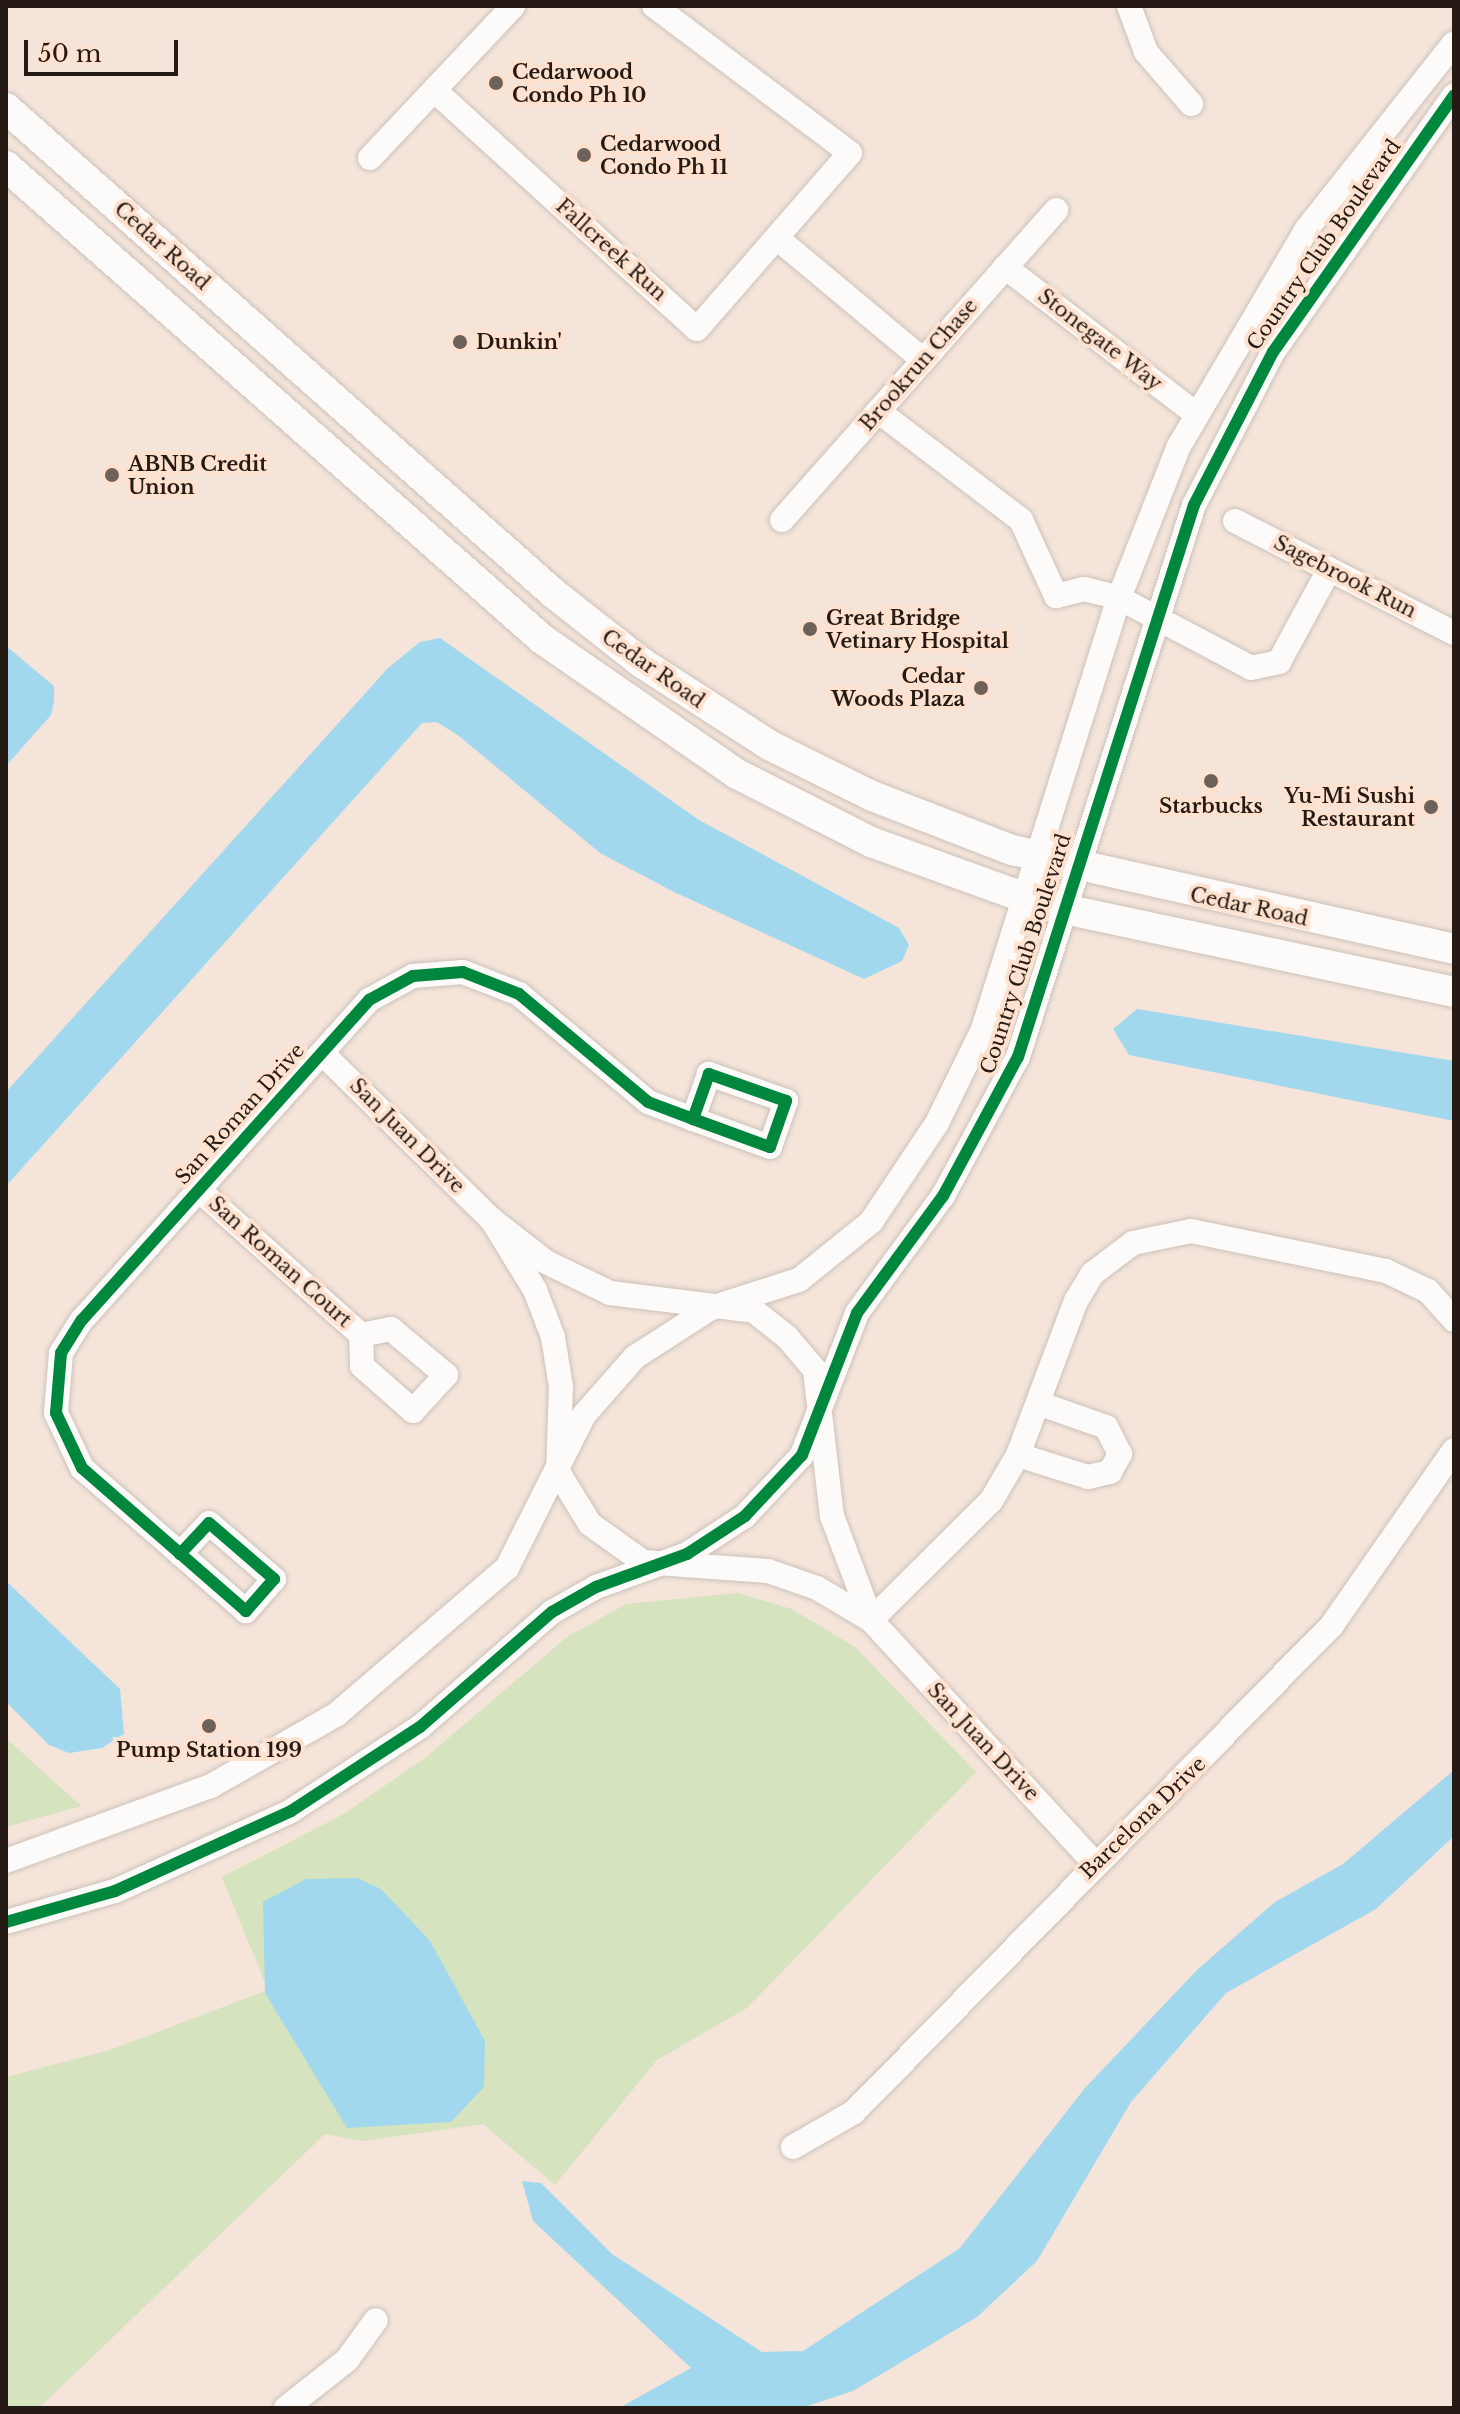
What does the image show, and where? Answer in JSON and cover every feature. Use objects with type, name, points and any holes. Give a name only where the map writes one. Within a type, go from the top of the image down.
[{"type":"main road","name":"Cedar Road","points":[[6,108],[526,570],[642,663],[814,769],[1037,857],[1076,868],[1454,949]]},
{"type":"main road","name":"Cedar Road","points":[[6,166],[542,639],[663,730],[871,842],[1024,898],[1064,910],[1454,992]]},
{"type":"street","points":[[370,158],[513,6]]},
{"type":"street","name":"Fallcreek Run","points":[[434,90],[697,329],[850,153],[654,6]]},
{"type":"street","points":[[1129,6],[1146,52],[1191,104]]},
{"type":"street","name":"Country Club Boulevard","points":[[6,1922],[115,1891],[243,1837],[398,1743],[552,1612],[596,1587],[666,1564],[769,1495],[802,1455],[857,1313],[943,1196],[996,1105],[1064,910],[1137,609],[1196,414],[1306,230],[1454,43]]},
{"type":"street","name":"Country Club Boulevard","points":[[6,1861],[211,1786],[337,1714],[507,1568],[584,1415],[635,1357],[668,1331],[726,1304],[799,1280],[871,1222],[963,1074],[1037,857],[1137,609],[1273,352],[1454,95]]},
{"type":"street","name":"Brookrun Chase","points":[[782,520],[1056,210]]},
{"type":"street","points":[[778,239],[923,360]]},
{"type":"street","name":"Stonegate Way","points":[[1005,267],[1196,414]]},
{"type":"street","points":[[878,411],[1021,520],[1056,596],[1084,589],[1137,609],[1251,668],[1265,668],[1288,650],[1329,570]]},
{"type":"street","name":"Sagebrook Run","points":[[1235,521],[1454,633]]},
{"type":"street","name":"San Roman Drive","points":[[180,1554],[82,1468],[55,1395],[70,1335],[322,1053],[386,988],[413,976],[463,972],[519,994],[632,1093],[693,1119]]},
{"type":"street","name":"San Juan Drive","points":[[322,1053],[492,1220],[546,1262],[610,1293],[726,1304],[754,1311],[787,1337],[815,1370],[824,1401],[822,1456],[832,1516],[871,1620]]},
{"type":"street","name":"San Roman Court","points":[[199,1190],[361,1335]]},
{"type":"street","name":"San Juan Drive","points":[[492,1220],[535,1290],[553,1337],[561,1387],[558,1472],[574,1504],[615,1548],[666,1564],[768,1571],[826,1592],[871,1620],[1095,1864]]},
{"type":"street","points":[[871,1620],[972,1525],[1018,1455],[1092,1274],[1133,1243],[1172,1231],[1386,1271],[1428,1291],[1454,1320]]},
{"type":"street","points":[[1018,1455],[1088,1477],[1110,1472],[1120,1454],[1106,1427],[1038,1403]]},
{"type":"street","name":"Barcelona Drive","points":[[793,2147],[854,2112],[1332,1625],[1454,1450]]},
{"type":"street","points":[[286,2408],[347,2360],[376,2320]]},
{"type":"green space","points":[[737,1593],[792,1609],[855,1647],[976,1772],[747,2008],[657,2060],[555,2185],[483,2124],[363,2141],[325,2134],[39,2408],[6,2408],[6,2077],[110,2050],[268,1990],[222,1877],[342,1815],[425,1758],[567,1637],[626,1604]]},
{"type":"green space","points":[[6,1738],[81,1806],[6,1827]]},
{"type":"water","points":[[440,638],[699,820],[899,928],[909,945],[902,961],[864,979],[674,892],[600,853],[459,736],[437,722],[422,723],[6,1186],[6,1092],[388,668],[420,642]]},
{"type":"water","points":[[6,646],[54,686],[54,701],[51,715],[6,766]]},
{"type":"water","points":[[1137,1009],[1454,1061],[1454,1121],[1129,1055],[1113,1029]]},
{"type":"water","points":[[6,1581],[120,1689],[124,1734],[102,1748],[69,1753],[49,1745],[6,1702]]},
{"type":"water","points":[[1454,1770],[1454,1836],[1376,1909],[1226,1993],[1131,2102],[1037,2261],[977,2317],[853,2391],[801,2408],[619,2408],[691,2368],[533,2221],[522,2181],[541,2183],[612,2254],[762,2352],[803,2351],[960,2248],[1085,2088],[1197,1970],[1275,1902],[1343,1864]]},
{"type":"water","points":[[357,1878],[381,1889],[430,1941],[485,2041],[484,2087],[451,2122],[347,2128],[265,1993],[263,1902],[306,1879]]},
{"type":"cycle path","points":[[6,1922],[115,1891],[291,1811],[420,1727],[552,1612],[596,1587],[687,1554],[745,1516],[802,1455],[857,1313],[943,1196],[1018,1057],[1194,505],[1273,352],[1454,95]]},
{"type":"cycle path","points":[[180,1554],[209,1523],[274,1579],[246,1611],[82,1468],[56,1413],[61,1353],[82,1320],[369,1000],[413,976],[463,972],[519,994],[648,1102],[693,1119],[770,1147],[786,1101],[709,1074],[693,1119]]},
{"type":"place","name":"Cedarwood Condo Ph 10","points":[[496,83]]},
{"type":"place","name":"Cedarwood Condo Ph 11","points":[[584,155]]},
{"type":"place","name":"Dunkin'","points":[[460,342]]},
{"type":"place","name":"ABNB Credit Union","points":[[112,475]]},
{"type":"place","name":"Great Bridge Vetinary Hospital","points":[[810,629]]},
{"type":"place","name":"Cedar Woods Plaza","points":[[981,688]]},
{"type":"place","name":"Starbucks","points":[[1211,781]]},
{"type":"place","name":"Yu-Mi Sushi Restaurant","points":[[1431,807]]},
{"type":"place","name":"Pump Station 199","points":[[209,1726]]}]
